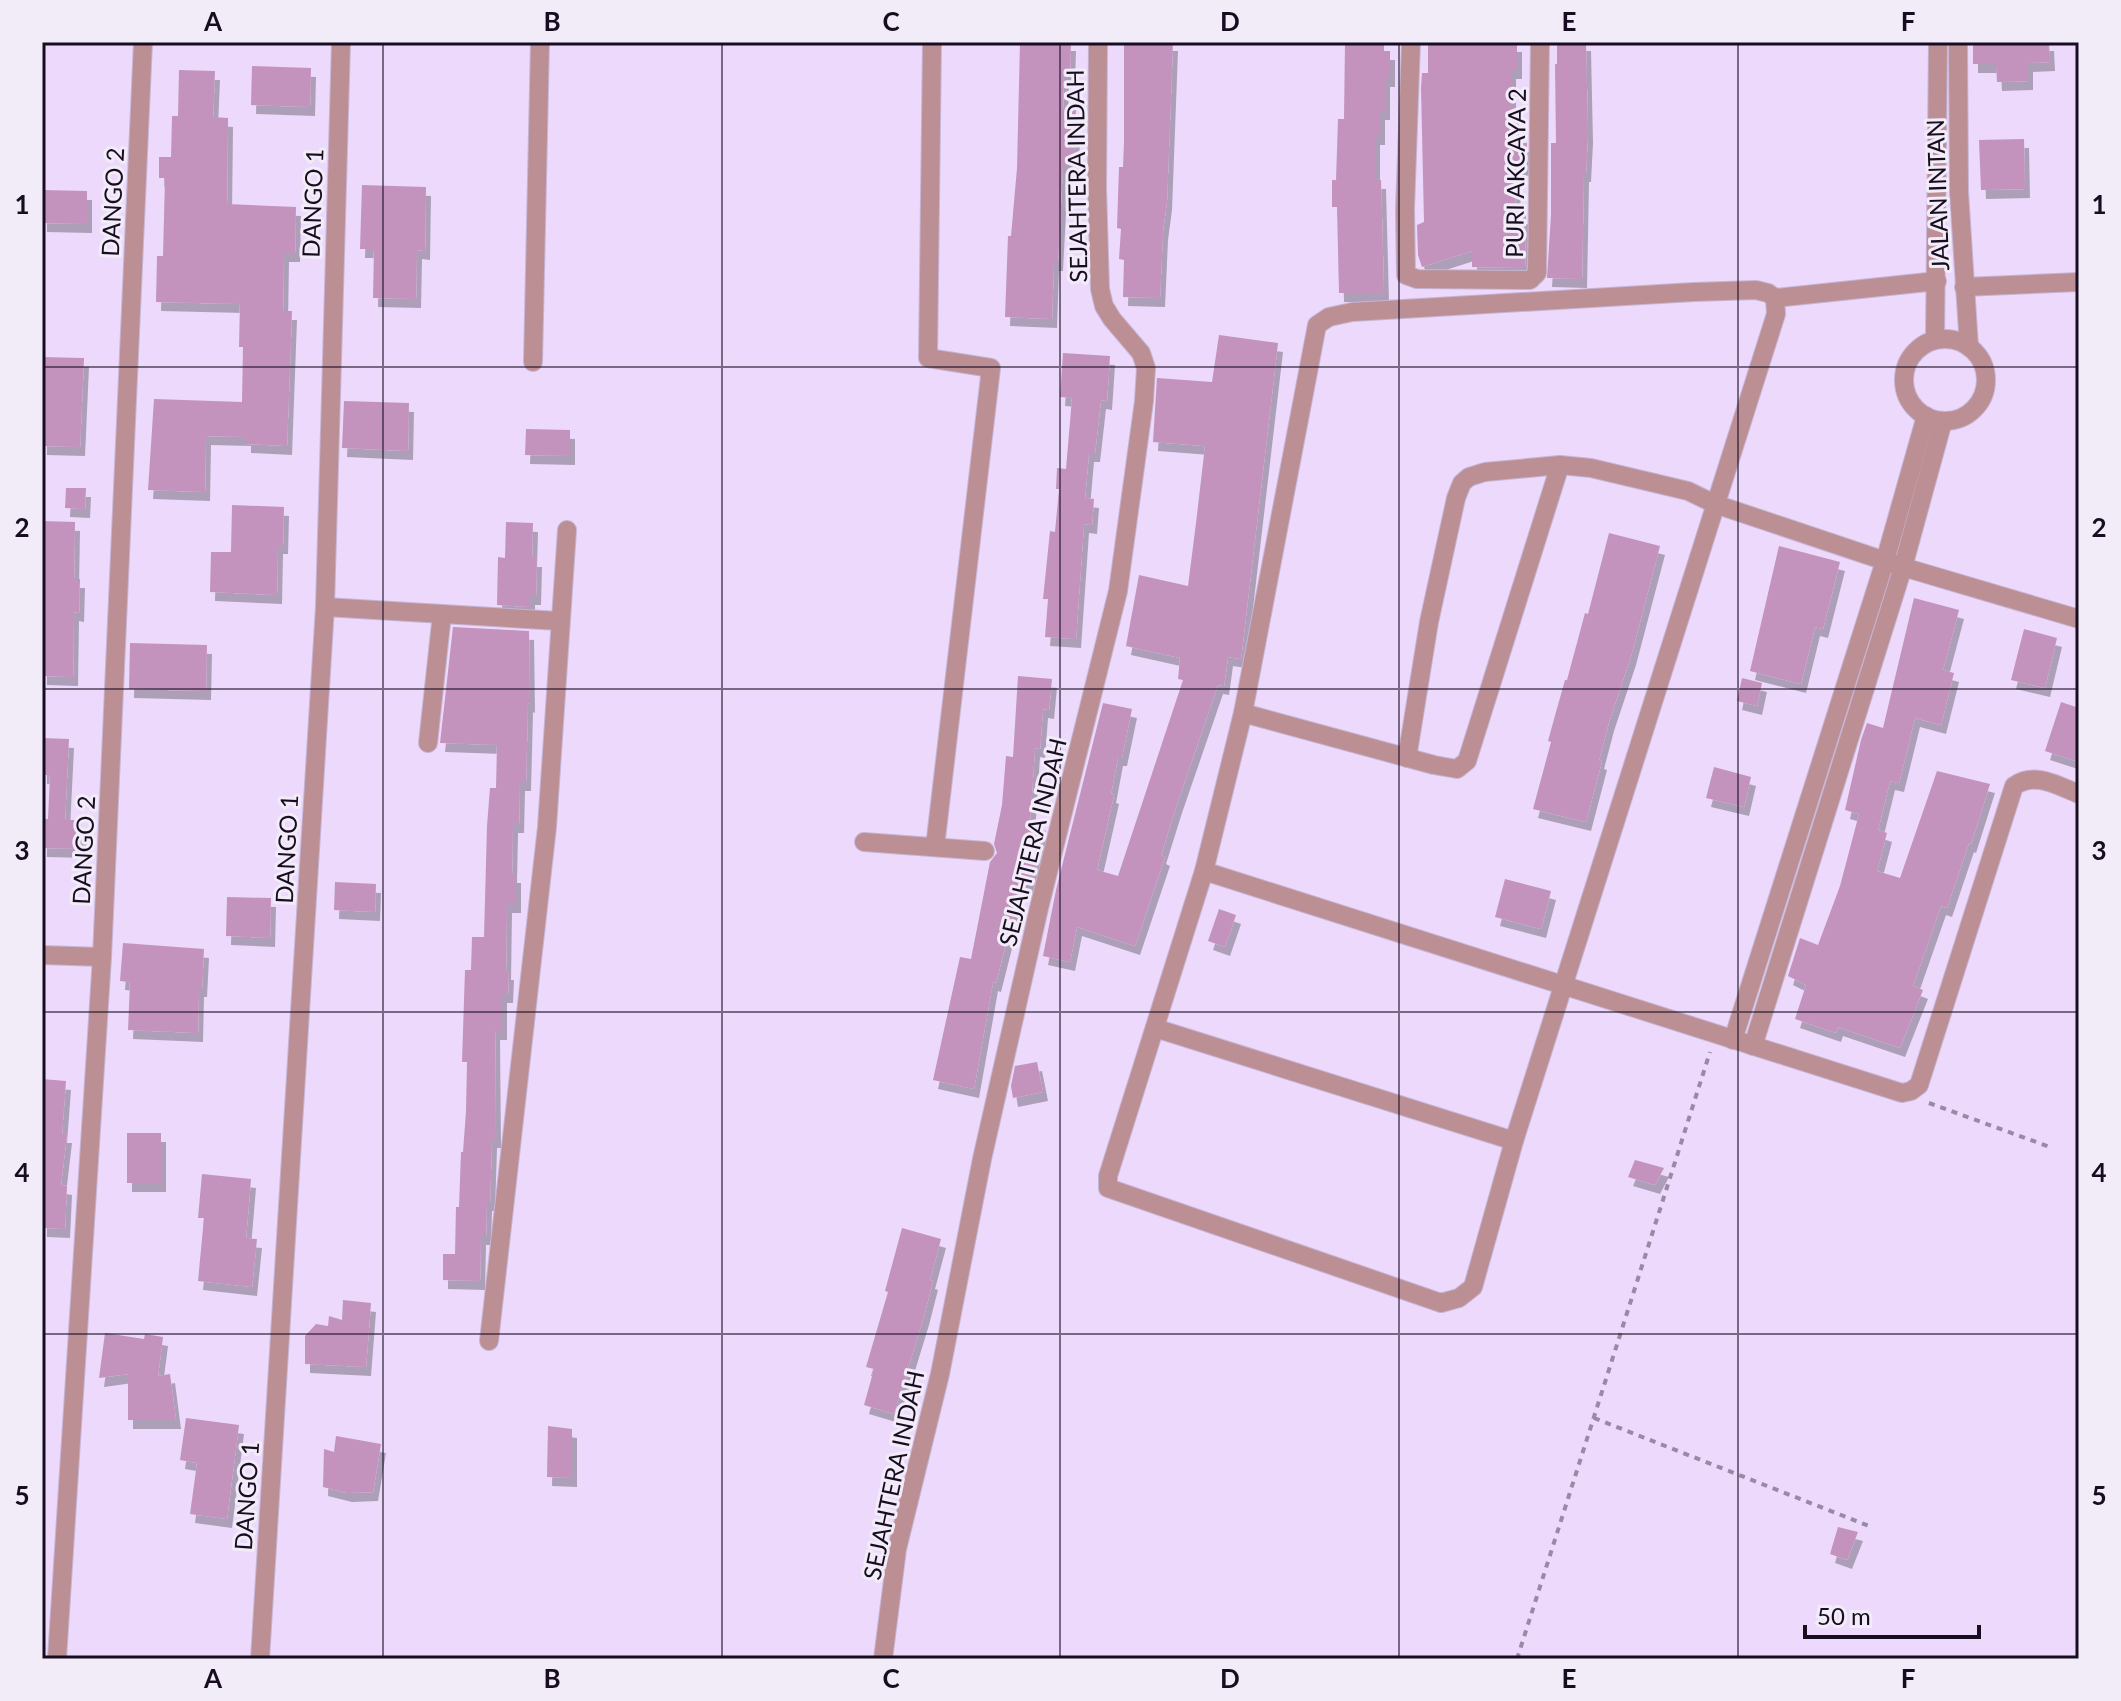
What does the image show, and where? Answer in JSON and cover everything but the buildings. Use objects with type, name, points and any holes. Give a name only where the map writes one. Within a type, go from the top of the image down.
[{"type":"street","name":"DANGO 2","points":[[57,1659],[102,957],[143,42]]},
{"type":"street","name":"DANGO 1","points":[[260,1659],[325,607],[341,42]]},
{"type":"street","points":[[533,362],[540,42]]},
{"type":"street","points":[[932,42],[928,358],[991,368],[935,847]]},
{"type":"street","name":"SEJAHTERA INDAH","points":[[883,1659],[897,1549],[940,1374],[982,1159],[1039,908],[1118,591],[1144,401],[1146,368],[1141,353],[1112,319],[1104,306],[1100,289],[1098,42]]},
{"type":"street","name":"PURI AKCAYA 2","points":[[1411,42],[1405,209],[1406,275],[1417,279],[1530,280],[1537,273],[1540,42]]},
{"type":"street","points":[[1935,340],[1938,42]]},
{"type":"street","name":"JALAN INTAN","points":[[1958,42],[1959,192],[1969,347]]},
{"type":"street","points":[[1775,298],[1776,314],[1514,1141],[1473,1287],[1459,1298],[1441,1303],[1108,1188],[1108,1176],[1204,871],[1243,713],[1317,325],[1329,317],[1352,312],[1694,292],[1756,290],[1775,298],[1937,281]]},
{"type":"street","points":[[1964,287],[2079,282]]},
{"type":"street","points":[[1949,339],[1969,347],[1983,362],[1986,390],[1971,413],[1958,420],[1935,418],[1911,403],[1905,391],[1904,378],[1913,354],[1935,340],[1949,339]]},
{"type":"street","points":[[1753,1046],[1935,418]]},
{"type":"street","points":[[1243,713],[1457,769],[1467,761],[1560,465]]},
{"type":"street","points":[[1407,758],[1429,622],[1462,483],[1485,472],[1560,465],[1591,468],[1688,491],[1715,504],[1894,564],[2079,619]]},
{"type":"street","points":[[489,1341],[547,827],[567,530]]},
{"type":"street","points":[[1724,1037],[1756,966],[1894,564]]},
{"type":"street","points":[[325,607],[559,621]]},
{"type":"street","points":[[428,743],[442,614]]},
{"type":"street","points":[[1204,871],[1902,1093],[1919,1085],[2014,786],[2033,778],[2079,794]]},
{"type":"street","points":[[864,842],[985,851]]},
{"type":"street","points":[[42,955],[102,957]]},
{"type":"street","points":[[1756,966],[1775,973]]},
{"type":"street","points":[[1155,1028],[1514,1141]]},
{"type":"path","points":[[1517,1659],[1594,1418],[1724,1037]]},
{"type":"path","points":[[1902,1093],[2050,1147]]},
{"type":"path","points":[[1594,1418],[1869,1526]]}]
